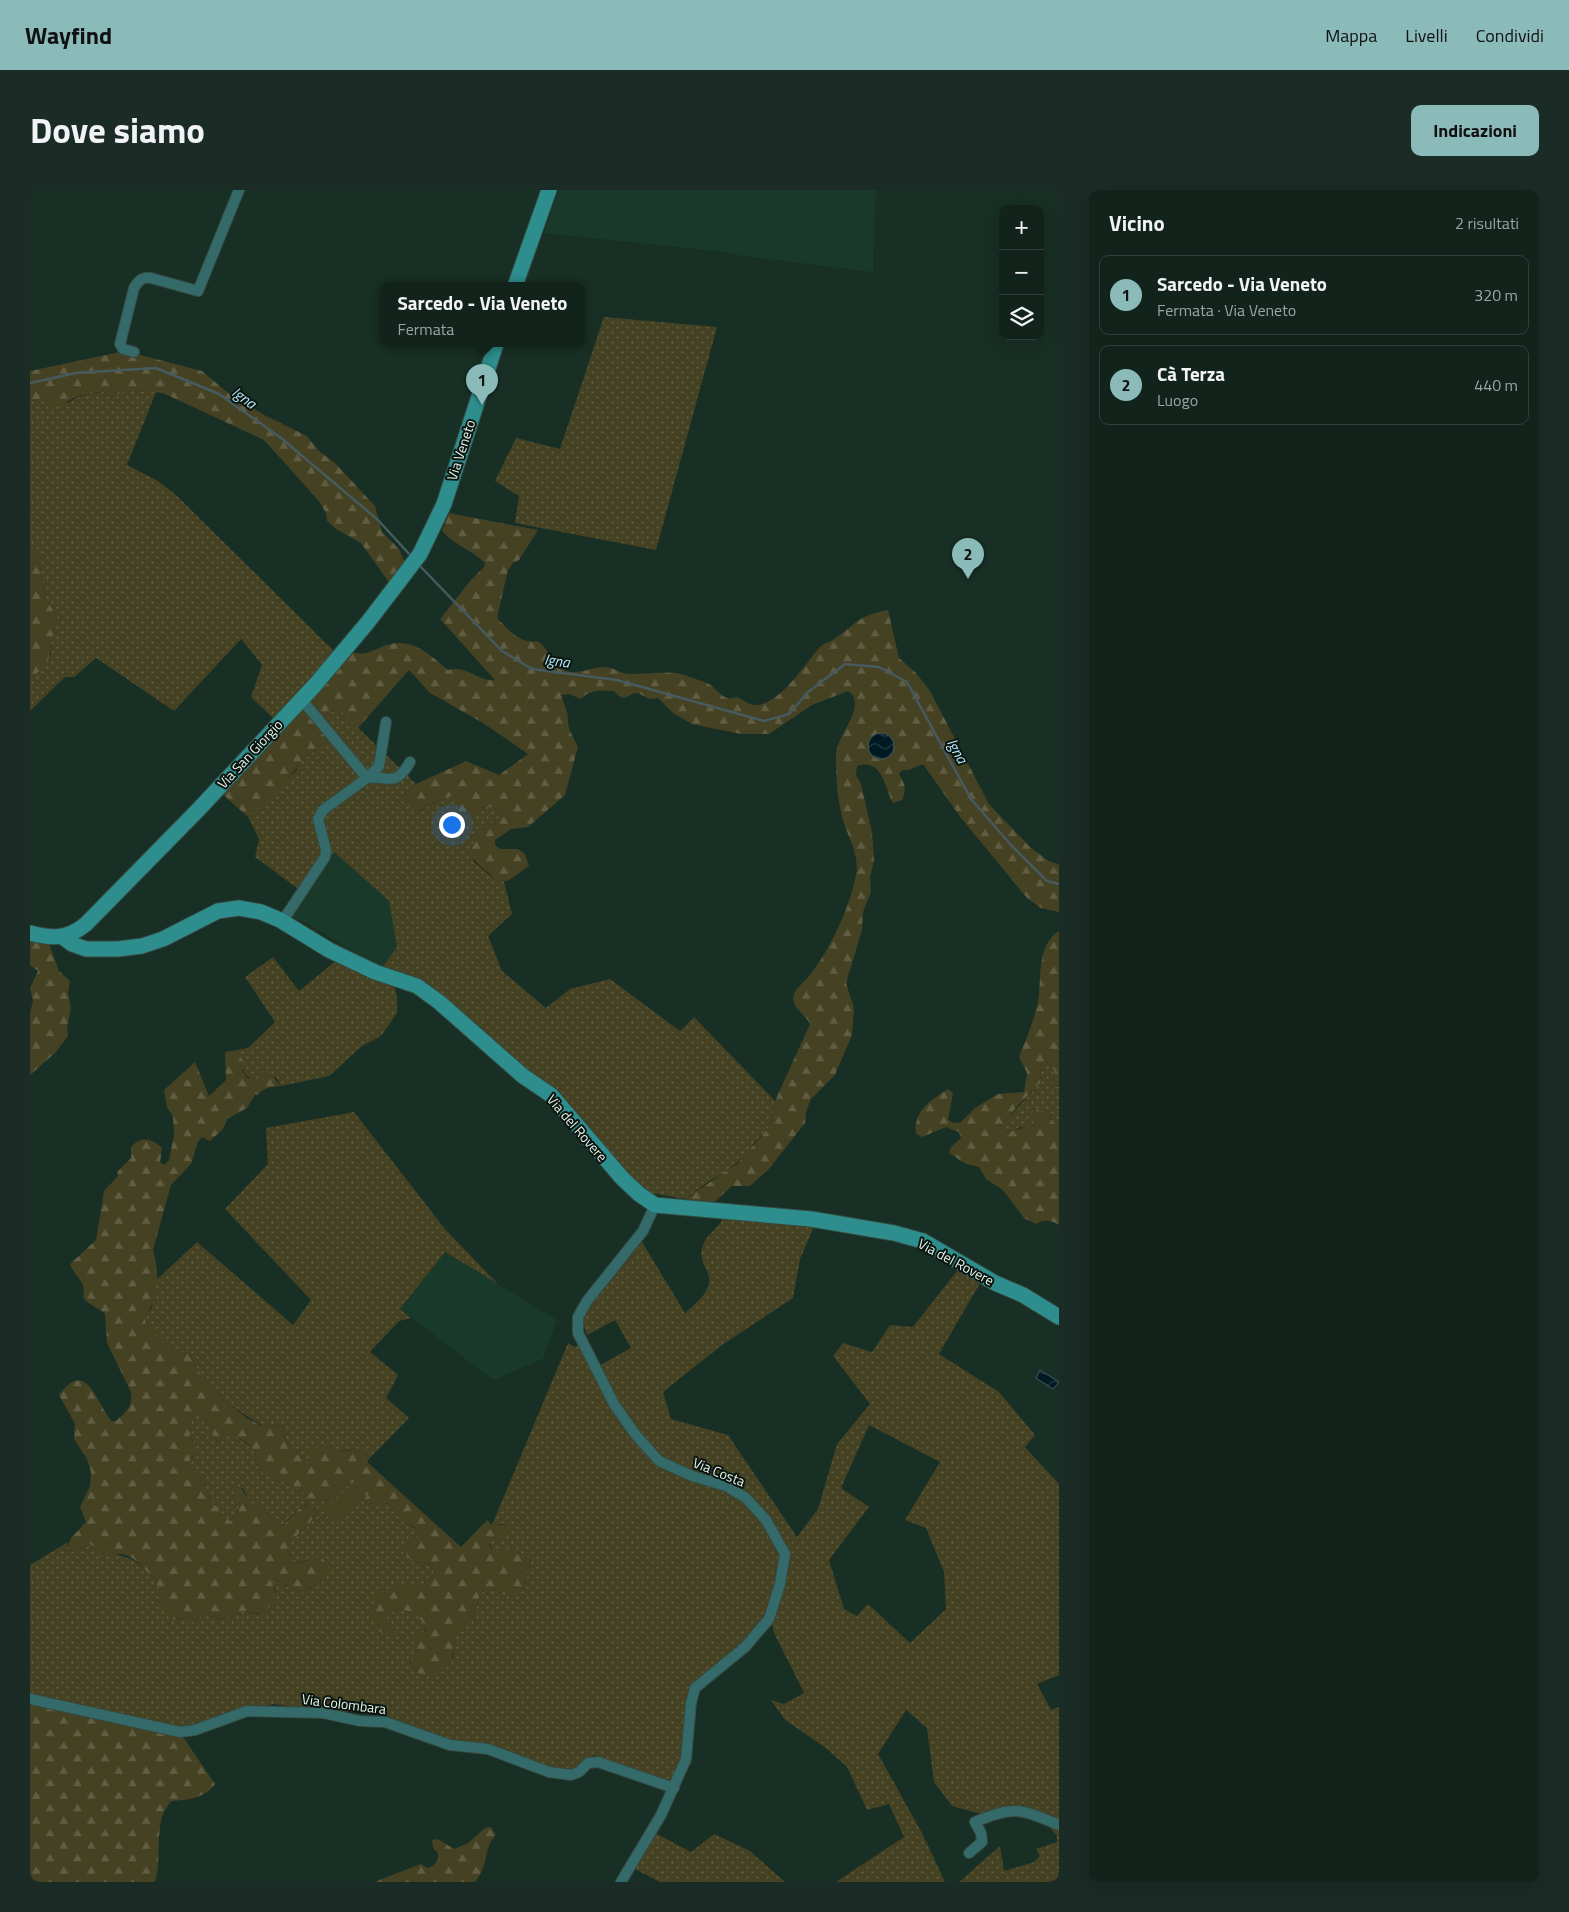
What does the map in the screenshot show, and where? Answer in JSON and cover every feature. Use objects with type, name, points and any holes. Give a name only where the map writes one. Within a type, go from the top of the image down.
[{"type":"street","points":[[134,352],[123,349],[120,344],[134,288],[138,281],[144,277],[151,278],[198,291],[239,190]]},
{"type":"street","points":[[516,282],[549,190]]},
{"type":"street","name":"Via Veneto","points":[[420,554],[444,504],[495,347]]},
{"type":"street","name":"Via San Giorgio","points":[[64,938],[75,933],[86,924],[302,700],[368,622],[420,554]]},
{"type":"street","points":[[302,700],[367,778],[394,779],[401,774],[410,762]]},
{"type":"street","points":[[282,922],[325,857],[326,850],[318,819],[323,810],[367,778],[379,766],[386,722]]},
{"type":"street","name":"Via del Rovere","points":[[30,933],[64,938],[72,944],[98,950],[142,946],[163,939],[218,911],[239,908],[261,912],[282,922],[329,950],[375,972],[418,986],[439,1002],[523,1076],[551,1095],[622,1178],[638,1194],[655,1205],[811,1219],[894,1233],[923,1241],[995,1283],[1023,1295],[1059,1317]]},
{"type":"street","name":"Via Costa","points":[[621,1882],[661,1815],[686,1759],[694,1688],[745,1647],[769,1619],[782,1576],[786,1554],[766,1520],[746,1498],[726,1486],[692,1476],[659,1461],[634,1434],[614,1404],[578,1333],[578,1317],[586,1301],[643,1231],[655,1205]]},
{"type":"street","name":"Via Colombara","points":[[30,1699],[180,1732],[195,1730],[247,1711],[323,1712],[360,1721],[385,1722],[450,1745],[488,1749],[549,1772],[571,1775],[579,1772],[588,1763],[598,1762],[674,1788]]},
{"type":"street","points":[[969,1853],[982,1842],[981,1833],[976,1822],[1002,1811],[1027,1811],[1059,1825]]},
{"type":"shaded area","points":[[559,190],[876,190],[873,272],[736,255],[726,252],[544,233]]},
{"type":"shaded area","points":[[334,852],[389,901],[397,947],[383,966],[364,959],[305,922],[290,916]]},
{"type":"shaded area","points":[[445,1252],[557,1320],[543,1359],[493,1380],[400,1309]]},
{"type":"green space","points":[[604,317],[717,327],[656,550],[515,523],[519,496],[495,481],[516,438],[560,449]]},
{"type":"green space","points":[[125,351],[202,371],[228,393],[266,416],[307,436],[319,451],[336,464],[375,506],[382,532],[399,549],[408,570],[393,588],[361,543],[336,529],[327,521],[326,513],[319,501],[264,440],[163,393],[133,391],[123,392],[111,397],[104,392],[97,392],[76,397],[58,405],[30,401],[30,371]]},
{"type":"green space","points":[[104,392],[111,397],[123,392],[156,392],[127,465],[158,481],[176,495],[338,655],[276,721],[251,697],[262,665],[241,639],[174,711],[96,658],[74,677],[65,677],[30,711],[30,677],[51,655],[52,632],[57,617],[45,597],[38,554],[30,545],[30,401],[42,399],[68,403],[76,398],[90,394]]},
{"type":"green space","points":[[449,513],[538,530],[519,560],[513,563],[508,570],[497,618],[519,638],[537,641],[541,644],[555,664],[569,672],[605,667],[631,674],[679,674],[709,684],[724,697],[737,697],[752,705],[763,704],[773,699],[792,682],[822,645],[839,636],[863,618],[888,610],[899,658],[916,673],[930,691],[989,804],[1030,847],[1050,862],[1059,864],[1059,912],[1041,908],[1027,898],[961,818],[923,764],[909,770],[902,770],[899,774],[905,787],[904,796],[902,800],[893,803],[878,770],[866,764],[857,766],[856,775],[861,784],[872,832],[874,860],[870,877],[871,892],[863,912],[862,930],[846,983],[854,1008],[852,1035],[835,1075],[811,1099],[806,1112],[805,1123],[769,1169],[750,1186],[732,1186],[712,1204],[685,1199],[737,1164],[770,1126],[775,1101],[810,1024],[795,1005],[794,995],[818,964],[832,940],[853,888],[857,868],[856,861],[841,812],[836,771],[837,747],[850,721],[855,704],[854,697],[848,691],[812,705],[769,734],[741,734],[692,724],[673,713],[658,698],[649,699],[638,693],[624,698],[614,691],[596,691],[581,699],[569,694],[561,695],[567,712],[569,729],[578,747],[565,795],[528,827],[511,829],[495,840],[495,845],[500,849],[518,849],[525,854],[529,866],[512,878],[502,882],[497,881],[477,863],[472,851],[474,839],[502,815],[500,810],[486,806],[471,818],[461,819],[454,796],[445,798],[418,811],[408,805],[404,794],[416,784],[466,761],[499,775],[528,754],[483,723],[430,693],[409,670],[358,728],[341,711],[330,712],[328,715],[333,735],[300,763],[287,781],[248,817],[219,791],[350,652],[365,653],[389,644],[408,644],[425,651],[448,670],[467,671],[483,679],[495,680],[440,619],[471,580],[484,567],[485,563],[442,531]]},
{"type":"green space","points":[[30,545],[38,554],[45,597],[57,617],[48,659],[39,672],[30,677]]},
{"type":"green space","points":[[341,711],[416,784],[404,794],[418,811],[445,798],[454,796],[458,802],[458,815],[471,818],[486,806],[500,810],[502,815],[480,834],[473,861],[498,882],[504,882],[512,914],[488,936],[502,971],[546,1008],[570,989],[610,979],[680,1031],[694,1017],[775,1101],[770,1126],[753,1144],[748,1153],[726,1172],[711,1180],[685,1199],[651,1193],[630,1179],[551,1086],[487,1040],[448,1000],[426,983],[383,966],[397,947],[389,901],[334,852],[305,894],[255,857],[259,839],[248,817],[296,771],[300,763],[333,735],[327,715],[330,712]]},
{"type":"green space","points":[[1059,931],[1059,1087],[1052,1084],[1055,1071],[1045,1058],[1041,1066],[1040,1083],[1014,1110],[1005,1129],[1008,1134],[1035,1123],[1031,1115],[1035,1109],[1045,1113],[1059,1127],[1059,1225],[1048,1221],[1036,1224],[1024,1218],[1003,1190],[986,1179],[979,1167],[966,1164],[949,1153],[951,1147],[961,1138],[959,1132],[946,1127],[922,1137],[916,1134],[916,1126],[917,1119],[924,1107],[948,1089],[953,1093],[948,1120],[954,1123],[961,1122],[975,1108],[998,1094],[1024,1092],[1027,1073],[1019,1057],[1038,1002],[1043,954],[1052,937]]},
{"type":"green space","points":[[30,937],[48,941],[59,971],[70,981],[68,993],[71,1008],[67,1028],[68,1036],[55,1053],[30,1075],[30,1013],[33,1001],[30,988],[38,971],[30,965]]},
{"type":"green space","points":[[343,955],[392,980],[397,996],[397,1013],[381,1036],[362,1046],[329,1076],[281,1086],[276,1077],[260,1076],[258,1079],[248,1076],[243,1069],[237,1050],[248,1048],[275,1022],[245,977],[273,957],[299,991]]},
{"type":"green space","points":[[237,1050],[245,1065],[242,1070],[247,1078],[258,1079],[263,1070],[268,1071],[281,1086],[268,1088],[258,1095],[255,1094],[247,1108],[227,1119],[223,1129],[210,1141],[202,1137],[198,1142],[191,1164],[171,1185],[153,1250],[157,1275],[156,1293],[150,1309],[145,1315],[145,1322],[170,1350],[176,1353],[186,1352],[191,1356],[198,1371],[231,1406],[262,1426],[279,1424],[284,1428],[283,1435],[296,1454],[309,1461],[312,1451],[324,1443],[329,1444],[337,1452],[360,1449],[370,1458],[367,1462],[461,1547],[487,1520],[492,1525],[510,1525],[500,1538],[489,1543],[489,1546],[493,1551],[509,1551],[523,1554],[531,1561],[525,1586],[516,1595],[508,1595],[485,1589],[480,1594],[473,1618],[457,1630],[451,1661],[443,1671],[437,1673],[422,1677],[411,1665],[410,1657],[418,1650],[411,1638],[416,1634],[426,1631],[427,1627],[417,1616],[406,1610],[396,1609],[386,1618],[395,1633],[389,1637],[380,1632],[371,1619],[375,1599],[384,1590],[396,1587],[418,1587],[432,1578],[434,1570],[429,1564],[412,1562],[402,1551],[421,1535],[417,1530],[402,1520],[390,1505],[386,1503],[380,1505],[370,1504],[354,1483],[345,1484],[326,1501],[309,1498],[298,1488],[268,1476],[263,1473],[253,1457],[255,1454],[253,1450],[247,1443],[224,1433],[218,1441],[214,1438],[205,1417],[198,1410],[190,1419],[190,1435],[196,1450],[187,1465],[205,1485],[210,1500],[230,1521],[239,1509],[233,1489],[234,1484],[239,1484],[250,1503],[260,1503],[270,1517],[283,1525],[300,1508],[315,1506],[318,1509],[315,1515],[291,1541],[287,1552],[298,1563],[316,1557],[323,1559],[329,1570],[322,1580],[302,1593],[295,1591],[275,1578],[271,1579],[277,1597],[264,1614],[241,1611],[220,1619],[206,1615],[195,1620],[181,1618],[175,1620],[164,1609],[163,1594],[155,1582],[139,1563],[127,1555],[120,1554],[109,1557],[90,1544],[75,1551],[66,1550],[71,1538],[86,1522],[80,1507],[90,1486],[91,1472],[87,1459],[74,1439],[75,1424],[59,1395],[69,1384],[77,1381],[85,1382],[91,1388],[112,1421],[116,1421],[126,1412],[131,1402],[131,1392],[107,1343],[105,1314],[83,1297],[82,1283],[70,1264],[96,1240],[104,1191],[118,1176],[117,1172],[131,1158],[131,1147],[139,1141],[150,1140],[162,1148],[160,1162],[164,1165],[169,1160],[174,1135],[173,1117],[167,1107],[164,1090],[195,1062],[209,1096],[226,1080],[225,1052]]},
{"type":"green space","points":[[1045,1058],[1055,1071],[1057,1087],[1059,1087],[1059,1127],[1045,1113],[1029,1128],[1020,1127],[1008,1134],[1005,1129],[1006,1121],[1040,1083],[1041,1066]]},
{"type":"green space","points":[[354,1112],[445,1229],[498,1284],[445,1252],[400,1309],[411,1318],[399,1321],[370,1352],[398,1375],[386,1398],[409,1418],[370,1458],[359,1450],[337,1452],[329,1444],[312,1451],[312,1457],[309,1461],[296,1454],[283,1435],[284,1428],[279,1424],[263,1426],[231,1406],[198,1371],[191,1356],[186,1352],[176,1353],[170,1350],[144,1322],[145,1315],[152,1308],[155,1281],[197,1242],[293,1325],[311,1300],[225,1209],[268,1164],[266,1128]]},
{"type":"green space","points":[[725,1213],[817,1220],[800,1259],[793,1298],[722,1345],[663,1392],[671,1419],[728,1435],[797,1537],[818,1509],[837,1444],[870,1404],[833,1356],[843,1343],[872,1352],[890,1325],[913,1327],[961,1266],[983,1278],[939,1354],[999,1392],[1035,1435],[1025,1447],[1059,1484],[1059,1675],[1037,1684],[1051,1710],[1059,1707],[1059,1882],[959,1882],[1000,1846],[1004,1871],[1034,1862],[1040,1856],[1036,1849],[1057,1842],[1057,1836],[1038,1814],[1036,1815],[1023,1805],[992,1817],[952,1806],[934,1782],[927,1728],[906,1710],[878,1754],[921,1831],[945,1882],[836,1882],[904,1837],[889,1804],[867,1810],[847,1767],[826,1748],[785,1720],[771,1700],[784,1704],[804,1693],[774,1633],[771,1618],[765,1614],[751,1637],[696,1684],[690,1760],[692,1763],[669,1792],[594,1755],[571,1771],[553,1769],[509,1752],[448,1748],[380,1712],[335,1712],[273,1704],[181,1734],[30,1699],[30,1565],[68,1542],[66,1550],[75,1551],[90,1544],[95,1545],[103,1554],[124,1557],[139,1564],[152,1577],[164,1594],[162,1605],[175,1620],[181,1618],[195,1620],[206,1615],[220,1619],[241,1611],[258,1614],[267,1611],[274,1601],[276,1592],[271,1579],[275,1578],[288,1587],[306,1591],[322,1580],[308,1560],[298,1563],[287,1552],[291,1541],[311,1521],[318,1510],[307,1505],[299,1508],[283,1525],[270,1517],[260,1503],[250,1503],[243,1488],[233,1489],[240,1503],[236,1515],[229,1521],[210,1500],[205,1485],[187,1465],[193,1456],[190,1418],[198,1410],[205,1417],[214,1438],[218,1441],[224,1433],[234,1435],[254,1449],[255,1461],[263,1473],[298,1488],[309,1498],[326,1501],[345,1484],[354,1483],[371,1504],[381,1505],[386,1503],[394,1508],[405,1522],[417,1530],[421,1535],[402,1551],[412,1562],[429,1564],[434,1570],[432,1578],[418,1587],[410,1588],[371,1614],[392,1626],[386,1617],[396,1609],[410,1611],[421,1619],[428,1626],[415,1644],[418,1650],[409,1661],[422,1677],[438,1672],[453,1657],[456,1630],[473,1618],[480,1594],[485,1589],[494,1589],[500,1593],[525,1586],[531,1561],[523,1554],[509,1551],[493,1551],[489,1543],[505,1524],[492,1525],[568,1343],[575,1347],[581,1343],[595,1368],[631,1348],[615,1320],[587,1335],[583,1324],[583,1313],[642,1242],[685,1313],[707,1290],[709,1278],[701,1252],[705,1241]],"holes":[[[869,1425],[940,1462],[905,1520],[926,1528],[944,1572],[946,1609],[910,1643],[868,1604],[857,1616],[844,1609],[829,1560],[869,1507],[841,1488]]]},
{"type":"green space","points":[[354,1482],[367,1496],[337,1525],[323,1511]]},
{"type":"green space","points":[[30,1699],[181,1734],[215,1784],[201,1795],[190,1799],[172,1801],[166,1808],[160,1828],[155,1882],[30,1882]]},
{"type":"green space","points":[[491,1827],[496,1835],[489,1846],[483,1869],[475,1882],[374,1882],[421,1864],[427,1868],[433,1866],[438,1860],[438,1853],[433,1848],[432,1840],[438,1839],[454,1849],[468,1843],[485,1828]]},
{"type":"green space","points":[[655,1833],[691,1852],[714,1834],[750,1851],[785,1882],[660,1882],[633,1868]]},
{"type":"water","points":[[881,733],[891,736],[894,746],[891,756],[881,759],[871,756],[868,746],[871,736]]},
{"type":"water","points":[[1040,1370],[1059,1382],[1053,1389],[1036,1378]]},
{"type":"waterway","name":"Igna","points":[[30,383],[76,373],[156,368],[219,394],[281,438],[378,520],[411,556]]},
{"type":"waterway","name":"Igna","points":[[418,564],[502,651],[532,669],[617,680],[764,721],[789,714],[808,692],[845,664],[879,667],[907,682],[971,799],[1011,845],[1047,881],[1059,884]]},
{"type":"place","name":"Sarcedo - Via Veneto","points":[[482,405]]},
{"type":"place","name":"Cà Terza","points":[[968,579]]}]
